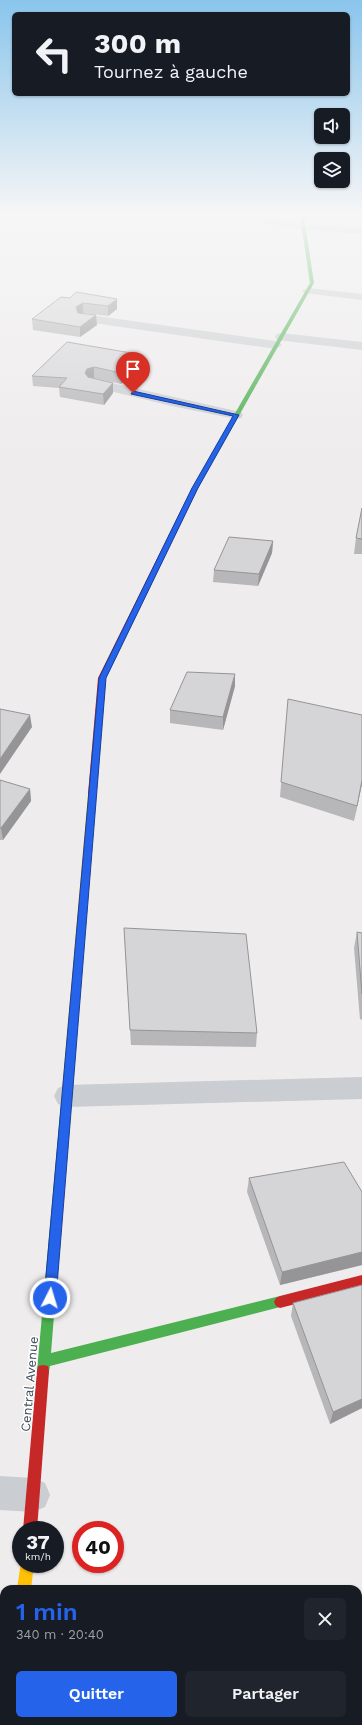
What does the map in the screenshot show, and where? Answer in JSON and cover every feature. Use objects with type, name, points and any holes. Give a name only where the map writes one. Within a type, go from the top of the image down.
[{"type":"street","name":"Central Avenue","points":[[31,1521],[102,678],[195,488],[305,296]]},
{"type":"street","points":[[83,318],[279,341],[362,346]]},
{"type":"street","points":[[94,383],[172,402],[236,415]]},
{"type":"street","points":[[67,1096],[362,1088]]},
{"type":"street","points":[[45,1361],[362,1281]]},
{"type":"street","points":[[0,1492],[33,1495]]},
{"type":"street","points":[[24,1585],[26,1573]]},
{"type":"building","points":[[72,296],[102,296],[117,299],[108,306],[83,303],[76,307],[78,313],[96,315],[80,327],[32,319],[61,297],[70,298]]},
{"type":"building","points":[[67,342],[137,354],[121,373],[94,367],[87,369],[85,373],[88,377],[113,383],[103,394],[59,387],[67,378],[32,376]]},
{"type":"building","points":[[362,508],[362,539],[356,538]]},
{"type":"building","points":[[229,537],[273,541],[259,574],[214,570]]},
{"type":"building","points":[[187,672],[235,674],[223,717],[170,710]]},
{"type":"building","points":[[288,699],[362,715],[362,780],[357,806],[281,782]]},
{"type":"building","points":[[0,709],[30,715],[0,759]]},
{"type":"building","points":[[0,780],[30,789],[1,828],[0,828]]},
{"type":"building","points":[[124,928],[246,934],[257,1033],[130,1030]]},
{"type":"building","points":[[357,932],[362,933],[362,994]]},
{"type":"building","points":[[344,1162],[362,1192],[362,1252],[282,1272],[249,1178]]},
{"type":"building","points":[[362,1285],[362,1399],[333,1412],[293,1303]]},
{"type":"traffic: fast","points":[[195,488],[304,296]]},
{"type":"traffic: fast","points":[[43,1371],[66,1103]]},
{"type":"traffic: fast","points":[[45,1361],[280,1302]]},
{"type":"traffic: slow","points":[[66,1103],[92,794]]},
{"type":"traffic: slow","points":[[24,1585],[26,1573]]},
{"type":"traffic: jam","points":[[92,794],[102,678],[195,488]]},
{"type":"traffic: jam","points":[[280,1302],[362,1281]]},
{"type":"traffic: jam","points":[[31,1521],[43,1371]]},
{"type":"route","points":[[50,1298],[102,678],[195,488],[236,415],[133,393]]}]
